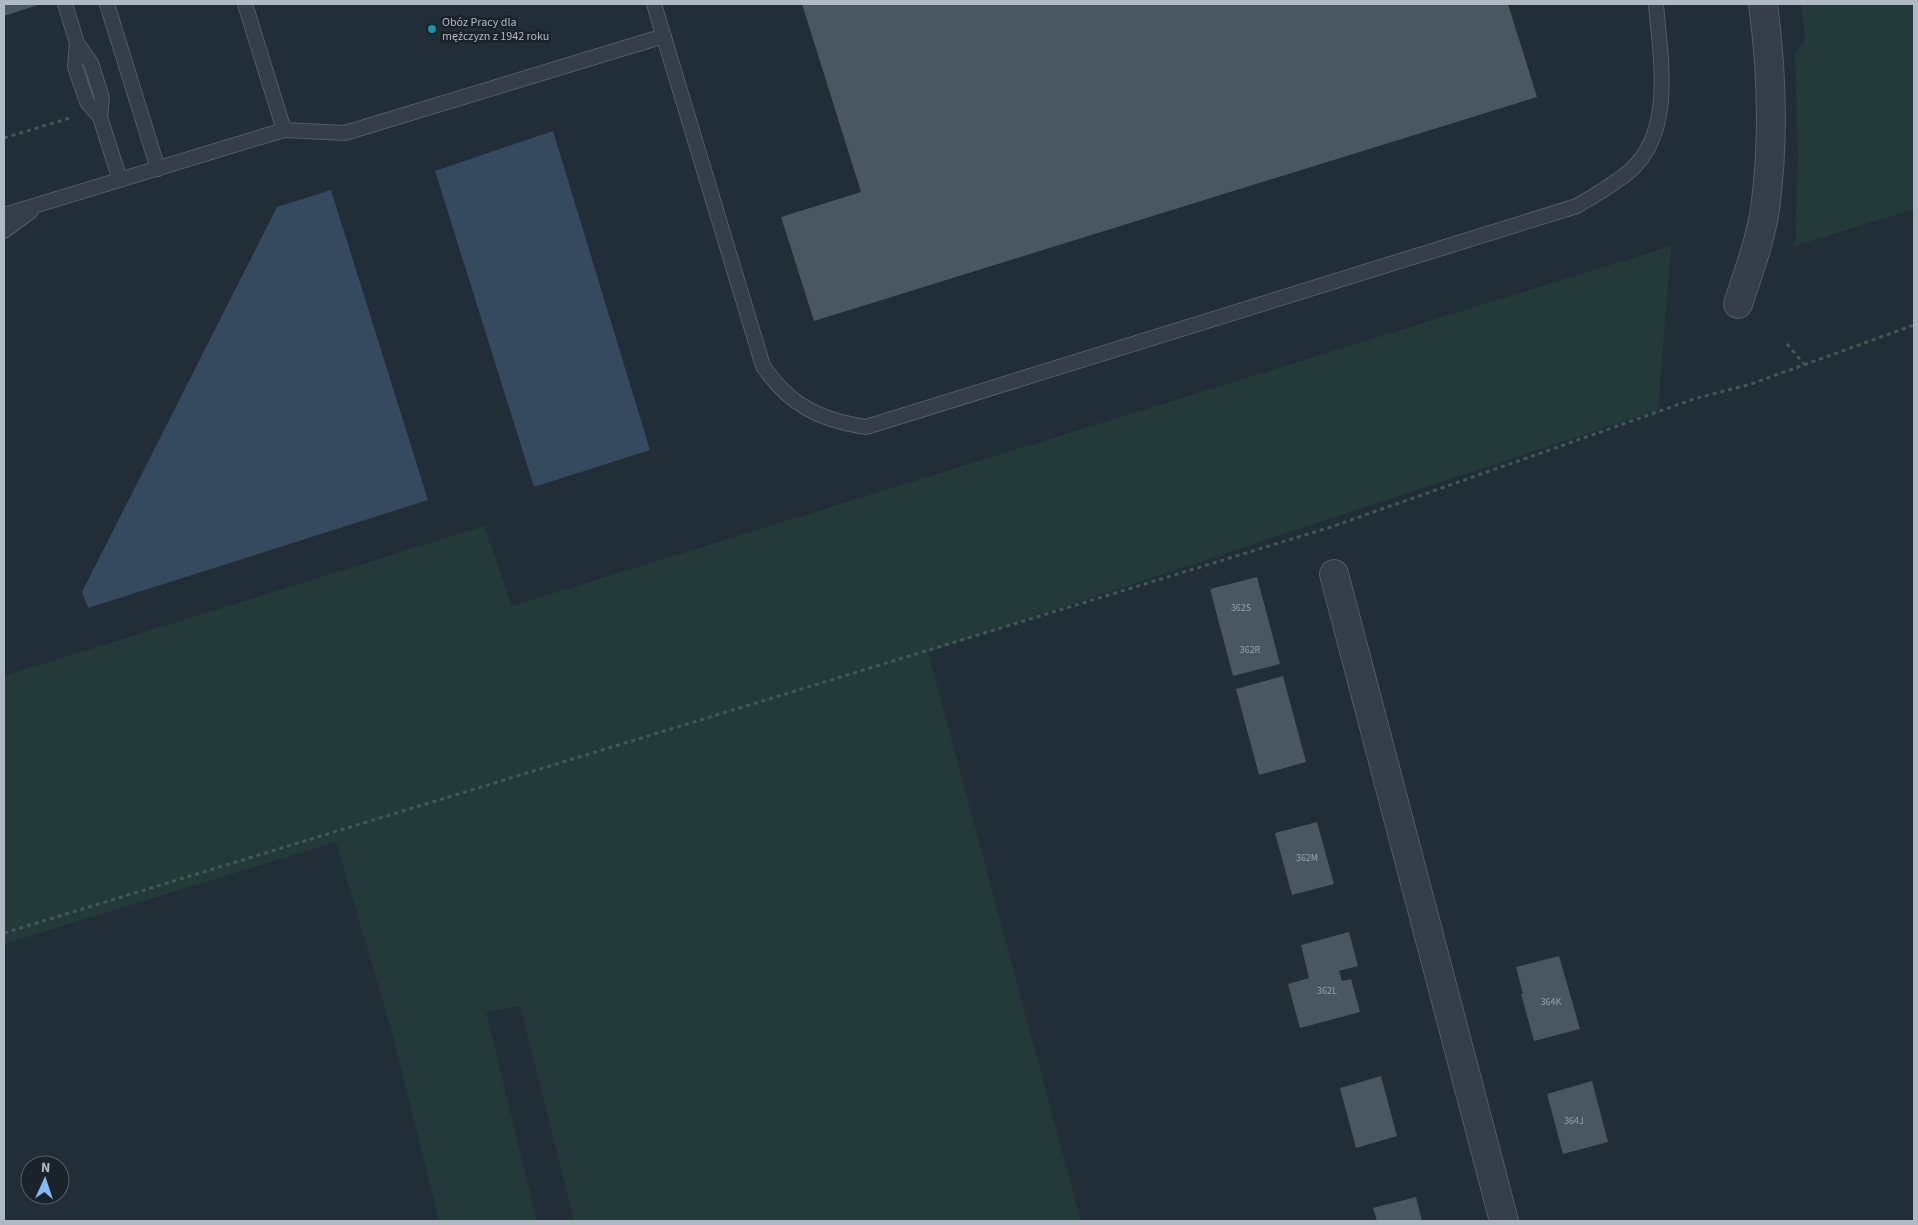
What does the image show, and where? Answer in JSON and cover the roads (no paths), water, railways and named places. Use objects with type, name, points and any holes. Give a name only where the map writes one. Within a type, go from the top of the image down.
[{"type":"street","points":[[1738,304],[1754,256],[1765,210],[1770,157],[1770,95],[1763,4]]},
{"type":"street","points":[[1334,574],[1504,1221]]},
{"type":"lane","points":[[65,4],[77,43],[75,67],[87,102],[100,117],[120,180]]},
{"type":"lane","points":[[107,4],[158,168]]},
{"type":"lane","points":[[245,4],[284,130]]},
{"type":"lane","points":[[654,4],[751,332],[763,366],[773,381],[791,399],[816,414],[840,423],[866,427],[1576,206],[1631,170],[1644,155],[1658,122],[1662,87],[1656,4]]},
{"type":"lane","points":[[4,215],[284,130],[345,133],[664,36]]},
{"type":"lane","points":[[4,209],[42,204]]},
{"type":"lane","points":[[4,222],[42,204]]},
{"type":"lane","points":[[4,231],[42,204]]},
{"type":"water","points":[[553,131],[650,450],[534,487],[435,171]]},
{"type":"water","points":[[331,190],[428,500],[88,608],[82,592],[277,207]]},
{"type":"place","name":"Obóz Pracy dla mężczyzn z 1942 roku","points":[[432,29]]}]
